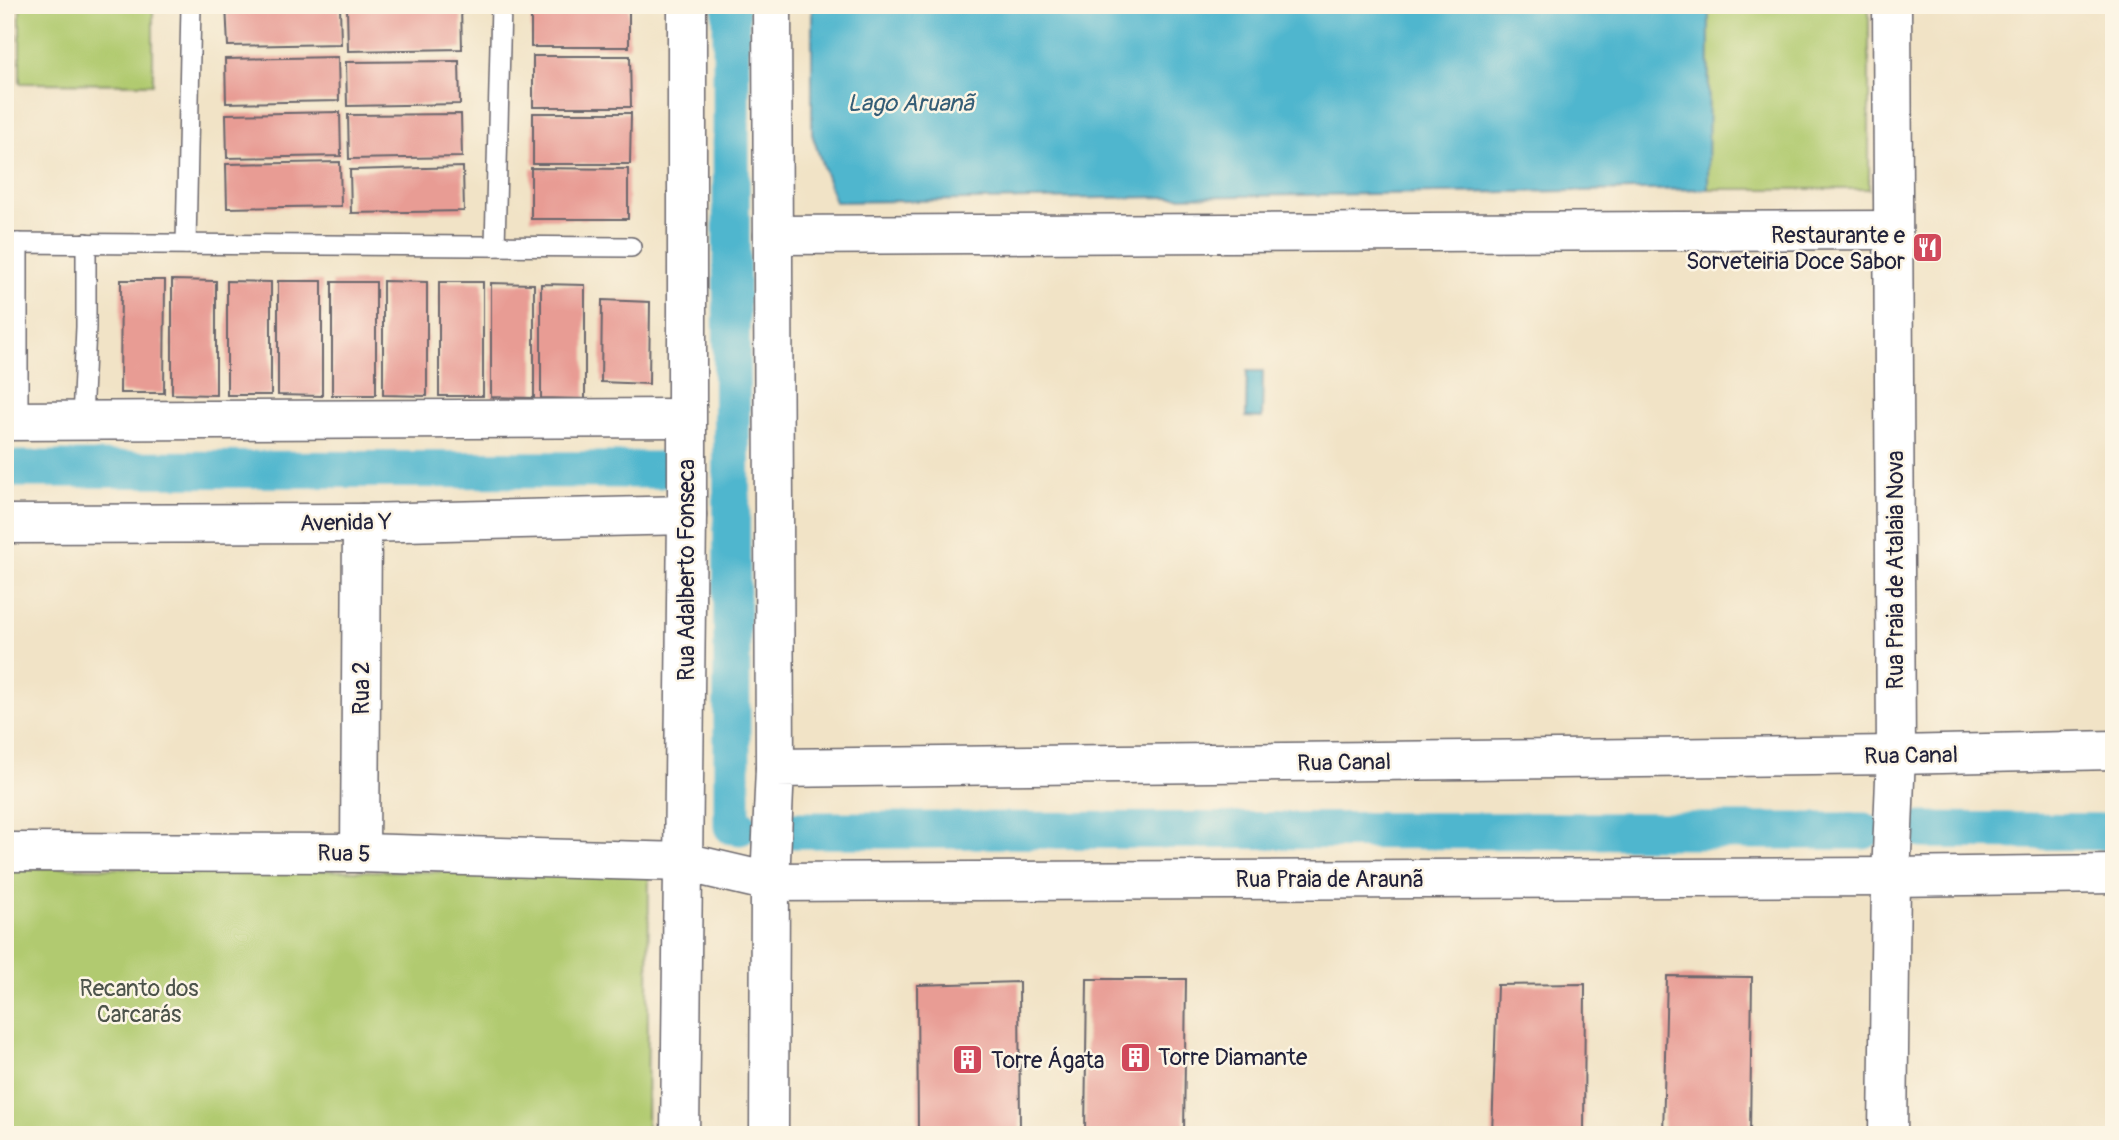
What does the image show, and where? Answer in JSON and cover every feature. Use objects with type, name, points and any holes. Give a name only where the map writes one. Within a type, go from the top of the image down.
[{"type":"street","name":"Rua Adalberto Fonseca","points":[[680,1135],[687,515],[687,5]]},
{"type":"street","points":[[769,1135],[769,881],[775,768],[772,5]]},
{"type":"street","name":"Rua Praia de Atalaia Nova","points":[[1888,1135],[1891,877],[1896,755],[1892,5]]},
{"type":"street","points":[[772,235],[1893,230]]},
{"type":"street","points":[[12,421],[686,418]]},
{"type":"street","name":"Avenida Y","points":[[5,524],[362,523],[687,515]]},
{"type":"street","name":"Rua 2","points":[[360,853],[362,523]]},
{"type":"street","name":"Rua Canal","points":[[775,768],[2114,750]]},
{"type":"street","name":"Rua 5","points":[[5,852],[360,853],[684,862]]},
{"type":"street","points":[[684,862],[769,881]]},
{"type":"street","name":"Rua Praia de Araunã","points":[[769,881],[2114,874]]},
{"type":"lane","points":[[186,244],[191,5]]},
{"type":"lane","points":[[495,246],[501,5]]},
{"type":"lane","points":[[12,421],[12,243],[631,247]]},
{"type":"lane","points":[[82,420],[86,243]]},
{"type":"green space","points":[[20,5],[153,5],[153,84],[20,83]]},
{"type":"green space","points":[[1709,5],[1869,5],[1869,189],[1708,189]]},
{"type":"green space","name":"Recanto dos Carcarás","points":[[5,867],[649,874],[647,1135],[5,1135]]},
{"type":"water","name":"Lago Aruanã","points":[[812,5],[1709,5],[1708,189],[835,202],[812,134]]},
{"type":"water","points":[[1247,371],[1263,371],[1262,418],[1246,417]]},
{"type":"building","points":[[5,5],[13,6],[11,84],[5,84]]},
{"type":"building","points":[[226,5],[340,5],[341,44],[228,46]]},
{"type":"building","points":[[461,5],[462,49],[348,51],[347,7]]},
{"type":"building","points":[[531,5],[629,5],[629,47],[531,47]]},
{"type":"building","points":[[533,56],[630,56],[631,107],[533,107]]},
{"type":"building","points":[[338,57],[339,101],[226,103],[225,59]]},
{"type":"building","points":[[459,61],[460,104],[347,106],[346,62]]},
{"type":"building","points":[[340,112],[341,156],[227,158],[226,114]]},
{"type":"building","points":[[533,113],[631,113],[630,164],[533,164]]},
{"type":"building","points":[[461,114],[462,157],[349,159],[348,115]]},
{"type":"building","points":[[340,162],[341,206],[227,208],[226,164]]},
{"type":"building","points":[[463,167],[464,211],[351,213],[350,170]]},
{"type":"building","points":[[531,168],[628,169],[628,219],[531,219]]},
{"type":"building","points":[[121,280],[165,280],[164,393],[120,393]]},
{"type":"building","points":[[172,280],[216,281],[216,395],[172,394]]},
{"type":"building","points":[[227,281],[271,282],[271,395],[227,395]]},
{"type":"building","points":[[278,281],[322,281],[322,396],[278,395]]},
{"type":"building","points":[[383,281],[427,282],[427,396],[383,395]]},
{"type":"building","points":[[332,282],[376,282],[376,395],[332,395]]},
{"type":"building","points":[[439,282],[483,282],[483,396],[439,396]]},
{"type":"building","points":[[491,283],[534,284],[534,398],[491,397]]},
{"type":"building","points":[[541,284],[585,285],[585,399],[541,398]]},
{"type":"building","points":[[602,300],[650,302],[649,384],[601,382]]},
{"type":"building","points":[[1667,976],[1752,977],[1750,1135],[1663,1135]]},
{"type":"building","name":"Torre Diamante","points":[[1087,979],[1186,979],[1184,1135],[1085,1135]]},
{"type":"building","name":"Torre Ágata","points":[[1019,982],[1020,1135],[918,1135],[917,985]]},
{"type":"building","points":[[1585,984],[1584,1135],[1492,1135],[1497,985]]},
{"type":"waterway","points":[[731,5],[732,826],[740,827]]},
{"type":"waterway","points":[[5,469],[660,470]]},
{"type":"waterway","points":[[788,830],[1864,831]]},
{"type":"waterway","points":[[1922,830],[2114,832]]},
{"type":"place","name":"Restaurante e Sorveteiria Doce Sabor","points":[[1928,248]]},
{"type":"place","name":"Torre Diamante","points":[[1135,1057]]},
{"type":"place","name":"Torre Ágata","points":[[968,1060]]}]
